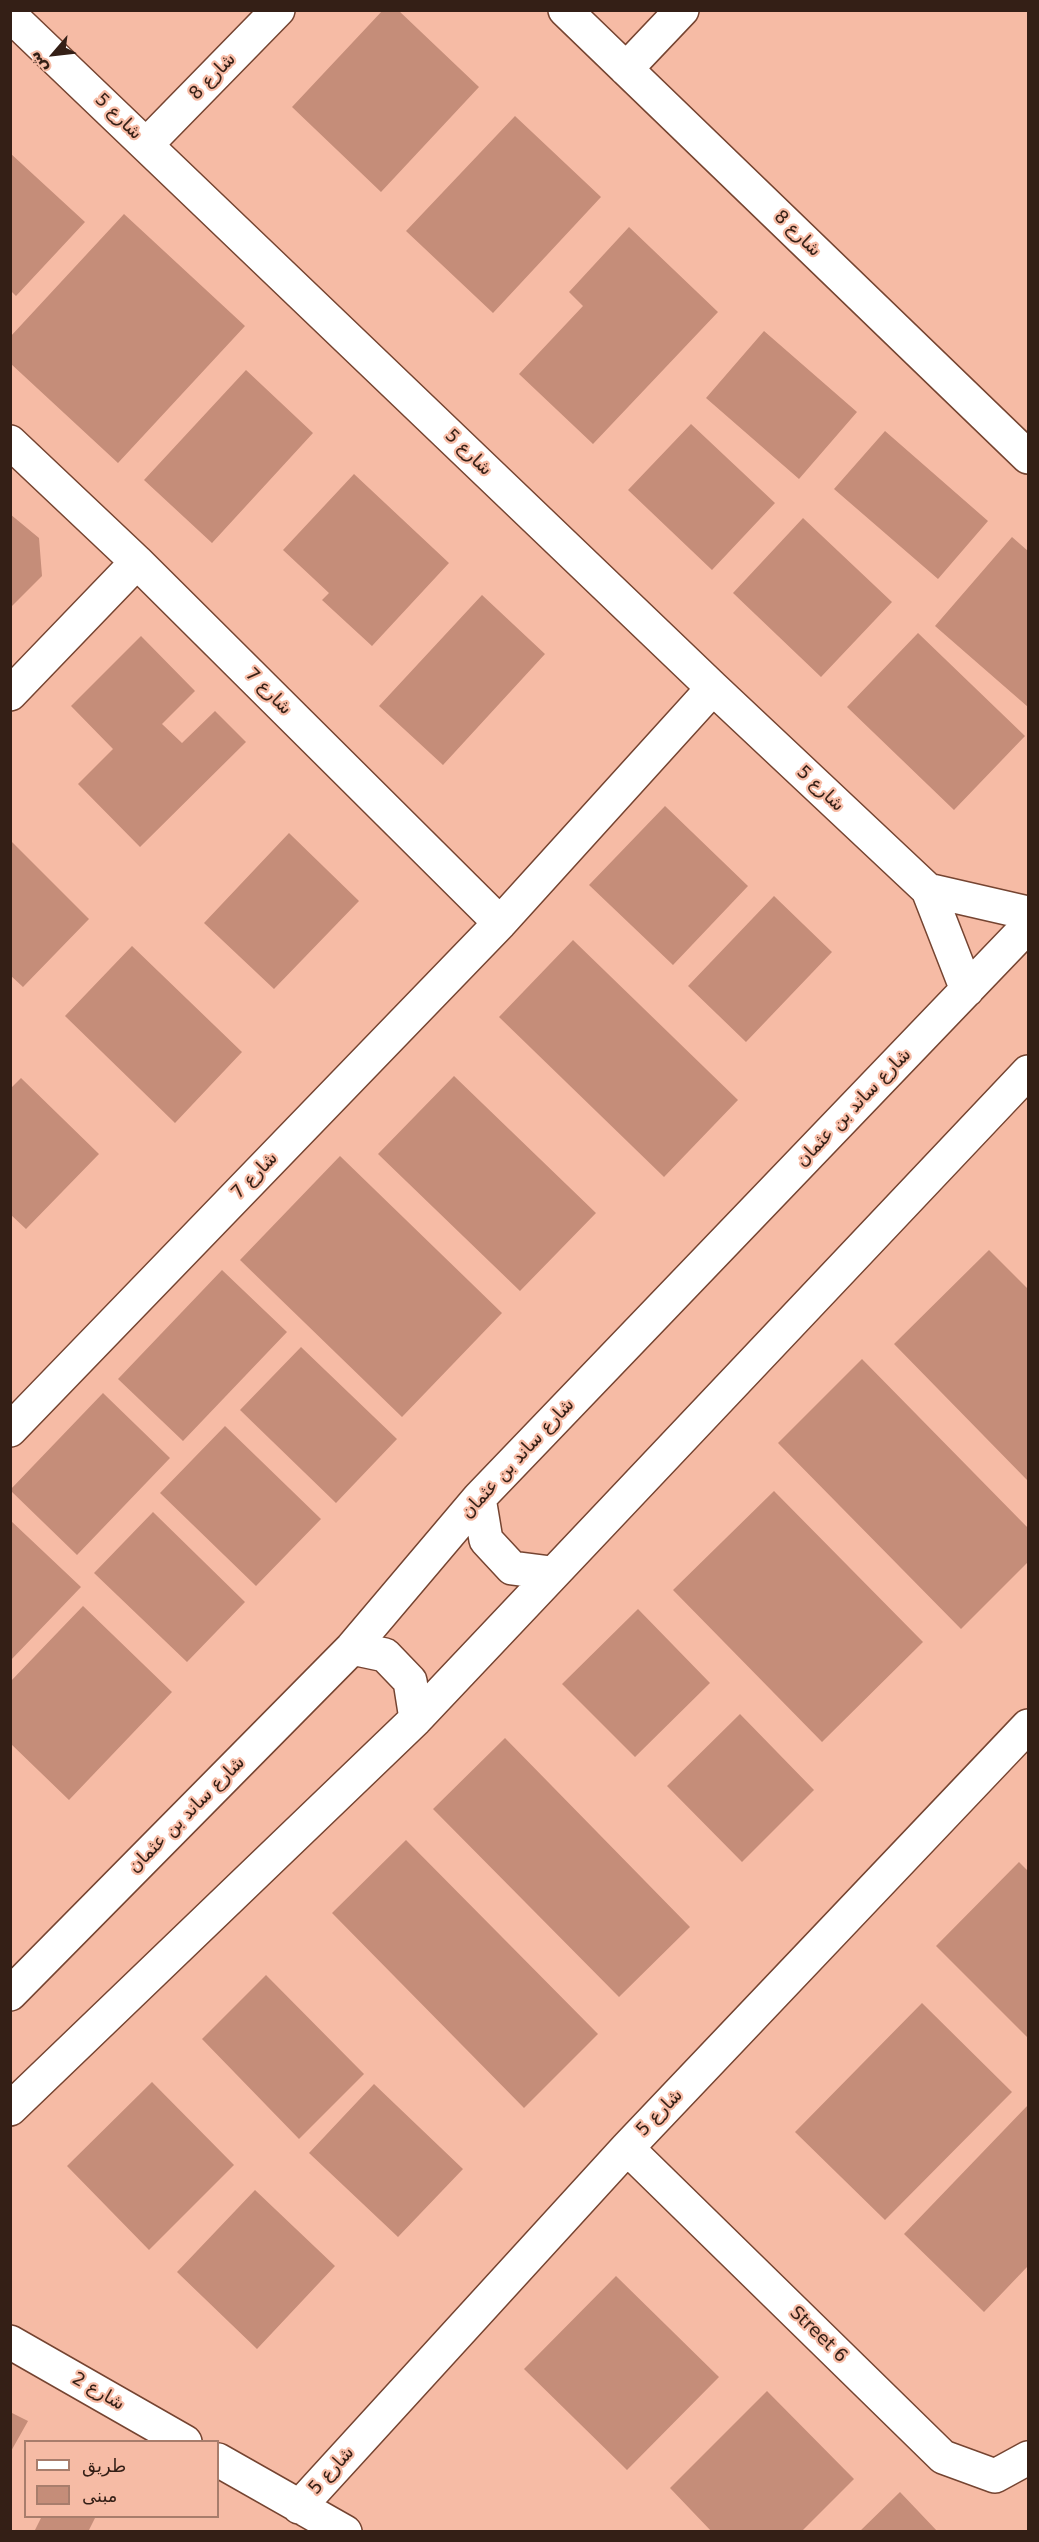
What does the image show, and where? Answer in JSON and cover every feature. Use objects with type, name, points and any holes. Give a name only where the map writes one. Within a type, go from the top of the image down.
[{"type":"street","name":"شارع 8","points":[[147,144],[278,10]]},
{"type":"street","name":"شارع 8","points":[[565,10],[1029,456]]},
{"type":"street","points":[[626,69],[682,10]]},
{"type":"street","name":"شارع 5","points":[[10,15],[713,688],[928,890],[967,990]]},
{"type":"street","name":"شارع 7","points":[[10,442],[137,562],[500,923]]},
{"type":"street","points":[[10,694],[137,562]]},
{"type":"street","name":"شارع 7","points":[[10,1430],[500,923],[713,688]]},
{"type":"street","points":[[928,890],[1029,913]]},
{"type":"street","name":"شارع ساند بن عثمان","points":[[10,1994],[352,1648],[480,1498],[1029,926]]},
{"type":"street","points":[[10,2109],[416,1719],[1029,1072]]},
{"type":"street","points":[[480,1498],[486,1540],[512,1568],[551,1574]]},
{"type":"street","points":[[352,1648],[385,1655],[410,1681],[416,1719]]},
{"type":"street","name":"شارع 5","points":[[299,2507],[627,2148],[1029,1726]]},
{"type":"street","name":"Street 6","points":[[627,2148],[943,2457],[995,2476],[1029,2458]]},
{"type":"street","name":"شارع 2","points":[[10,2342],[182,2440]]},
{"type":"street","points":[[219,2461],[345,2532]]},
{"type":"building","points":[[383,10],[398,10],[479,87],[381,192],[292,107]]},
{"type":"building","points":[[515,116],[601,197],[493,313],[406,231]]},
{"type":"building","points":[[10,153],[85,222],[16,296],[10,290]]},
{"type":"building","points":[[124,214],[245,326],[118,463],[10,363],[10,337]]},
{"type":"building","points":[[629,227],[718,312],[593,444],[519,374],[583,306],[569,292]]},
{"type":"building","points":[[764,331],[857,412],[799,479],[706,398]]},
{"type":"building","points":[[246,370],[313,433],[212,543],[144,480]]},
{"type":"building","points":[[691,424],[775,503],[712,570],[628,490]]},
{"type":"building","points":[[885,431],[988,521],[938,579],[834,489]]},
{"type":"building","points":[[354,474],[449,563],[372,646],[322,600],[329,593],[283,550]]},
{"type":"building","points":[[10,514],[39,538],[42,576],[10,608]]},
{"type":"building","points":[[803,518],[892,602],[821,677],[733,593]]},
{"type":"building","points":[[1012,537],[1028,551],[1028,707],[935,626]]},
{"type":"building","points":[[482,595],[545,654],[443,765],[379,706]]},
{"type":"building","points":[[918,633],[1025,736],[954,810],[847,707]]},
{"type":"building","points":[[141,636],[195,691],[162,724],[182,743],[215,711],[246,742],[140,847],[78,784],[113,749],[71,706]]},
{"type":"building","points":[[665,806],[748,886],[673,965],[589,885]]},
{"type":"building","points":[[289,833],[359,901],[274,989],[204,923]]},
{"type":"building","points":[[10,840],[89,919],[23,987],[10,975]]},
{"type":"building","points":[[774,896],[832,952],[746,1042],[688,986]]},
{"type":"building","points":[[573,940],[738,1100],[664,1177],[499,1017]]},
{"type":"building","points":[[132,946],[242,1052],[175,1123],[65,1016]]},
{"type":"building","points":[[454,1076],[596,1213],[520,1291],[378,1154]]},
{"type":"building","points":[[21,1078],[99,1154],[26,1229],[10,1214],[10,1089]]},
{"type":"building","points":[[340,1156],[502,1313],[402,1417],[240,1260]]},
{"type":"building","points":[[989,1250],[1028,1289],[1028,1481],[894,1344]]},
{"type":"building","points":[[222,1270],[287,1332],[183,1441],[118,1379]]},
{"type":"building","points":[[301,1347],[397,1439],[336,1503],[240,1410]]},
{"type":"building","points":[[862,1359],[1028,1528],[1028,1562],[961,1629],[778,1443]]},
{"type":"building","points":[[103,1393],[170,1458],[77,1555],[10,1490]]},
{"type":"building","points":[[225,1426],[321,1519],[256,1586],[160,1493]]},
{"type":"building","points":[[774,1491],[923,1642],[822,1742],[673,1590]]},
{"type":"building","points":[[153,1512],[245,1602],[187,1662],[94,1573]]},
{"type":"building","points":[[10,1520],[81,1587],[10,1661]]},
{"type":"building","points":[[83,1606],[172,1692],[69,1800],[10,1743],[10,1682]]},
{"type":"building","points":[[638,1609],[710,1683],[635,1757],[562,1684]]},
{"type":"building","points":[[740,1714],[814,1790],[742,1862],[667,1786]]},
{"type":"building","points":[[505,1738],[690,1927],[619,1997],[433,1809]]},
{"type":"building","points":[[406,1840],[598,2034],[524,2108],[332,1913]]},
{"type":"building","points":[[1019,1862],[1028,1871],[1028,2038],[936,1946]]},
{"type":"building","points":[[266,1975],[364,2074],[299,2139],[202,2039]]},
{"type":"building","points":[[922,2003],[1012,2092],[885,2220],[795,2132]]},
{"type":"building","points":[[152,2082],[234,2165],[149,2250],[67,2166]]},
{"type":"building","points":[[374,2084],[463,2169],[398,2237],[309,2153]]},
{"type":"building","points":[[1028,2105],[1028,2266],[984,2312],[904,2234]]},
{"type":"building","points":[[255,2190],[335,2266],[257,2349],[177,2272]]},
{"type":"building","points":[[616,2276],[719,2377],[627,2470],[524,2369]]},
{"type":"building","points":[[767,2391],[854,2479],[801,2532],[712,2532],[670,2488]]},
{"type":"building","points":[[10,2412],[28,2421],[10,2453]]},
{"type":"building","points":[[900,2492],[938,2532],[859,2532]]},
{"type":"building","points":[[41,2518],[95,2518],[88,2532],[34,2532]]}]
